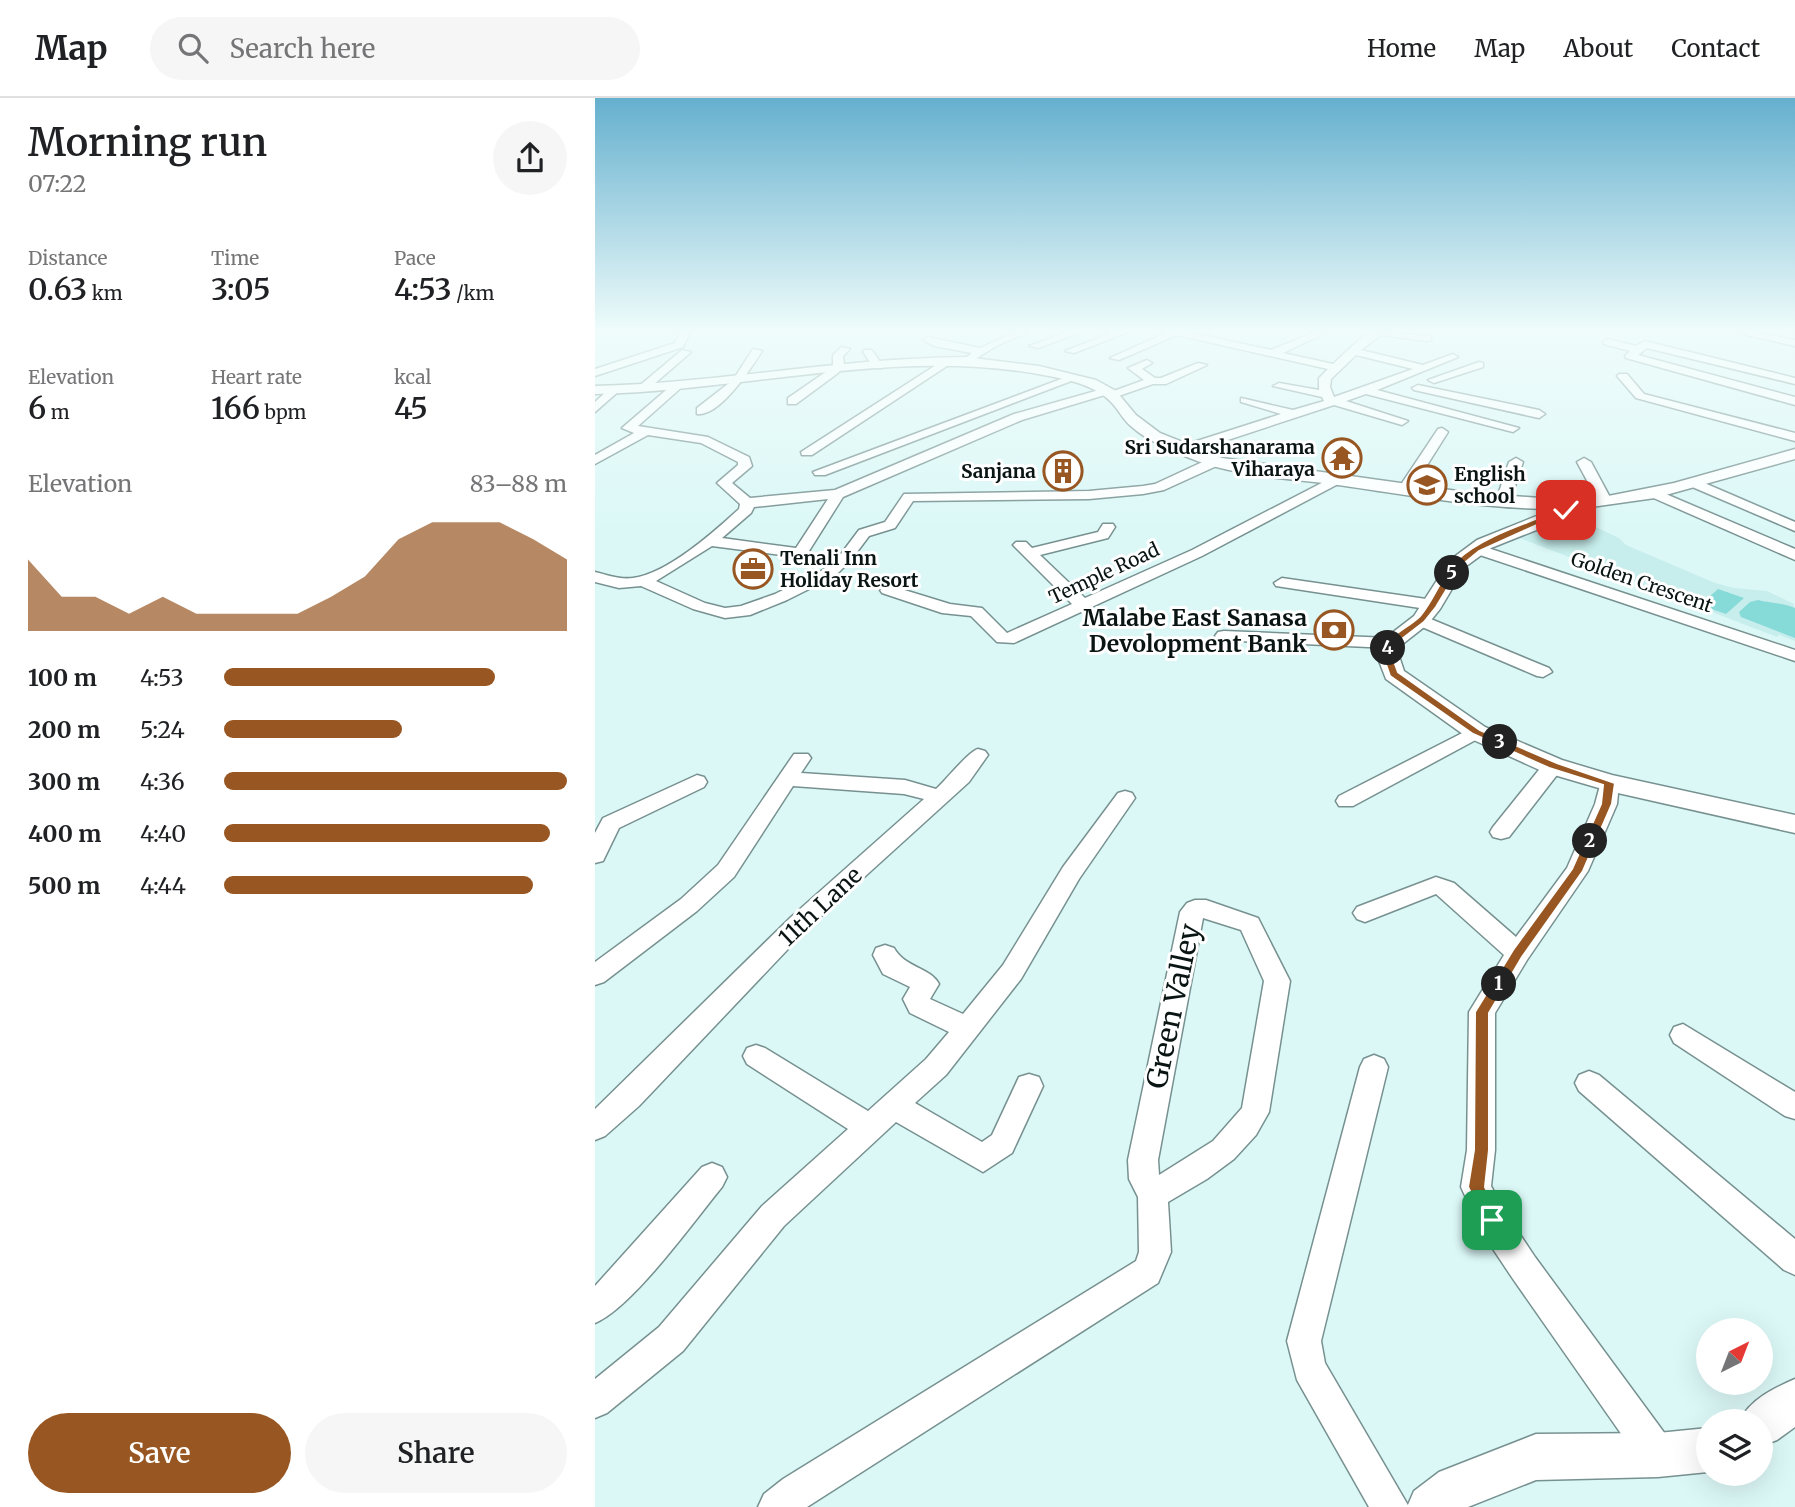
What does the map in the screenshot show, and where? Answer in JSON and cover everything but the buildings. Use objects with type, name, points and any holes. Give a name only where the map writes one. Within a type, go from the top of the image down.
[{"type":"main road","points":[[1113,398],[1133,420],[1183,450],[1216,461],[1335,480],[1503,501],[1605,501],[1675,488],[1795,454]]},
{"type":"main road","points":[[1573,503],[1566,510],[1476,549],[1457,564],[1427,613],[1390,643],[1387,653],[1394,674],[1476,732],[1553,766],[1609,783],[1795,824]]},
{"type":"main road","points":[[1773,1416],[1795,1401]]},
{"type":"main road","points":[[1450,1501],[1537,1457],[1658,1455],[1696,1451]]},
{"type":"street","points":[[663,398],[628,428],[703,440],[744,460],[745,466],[724,482],[747,503],[838,494],[856,484],[1018,417],[1091,398]]},
{"type":"street","points":[[701,411],[717,398]]},
{"type":"street","points":[[792,401],[797,398]]},
{"type":"street","points":[[807,452],[892,398]]},
{"type":"street","points":[[820,472],[1020,398]]},
{"type":"street","points":[[1326,398],[1402,421]]},
{"type":"street","points":[[1183,450],[1336,398]]},
{"type":"street","points":[[1392,398],[1513,428]]},
{"type":"street","points":[[1467,398],[1539,414]]},
{"type":"street","points":[[1506,398],[1511,399]]},
{"type":"street","points":[[1646,398],[1795,437]]},
{"type":"street","points":[[1245,400],[1292,414]]},
{"type":"street","points":[[1751,426],[1771,415]]},
{"type":"street","points":[[595,460],[646,431]]},
{"type":"street","points":[[1405,489],[1442,432]]},
{"type":"street","points":[[595,577],[615,582],[642,581],[699,606],[725,613],[744,611],[781,597],[829,573],[864,533],[890,525],[909,497],[1077,495],[1143,490],[1159,487],[1216,461]]},
{"type":"street","points":[[1503,501],[1516,462]]},
{"type":"street","points":[[1584,462],[1605,501]]},
{"type":"street","name":"Temple Road","points":[[888,590],[948,609],[977,612],[1003,638],[1008,639],[1196,553],[1335,480]]},
{"type":"street","points":[[1695,483],[1795,527]]},
{"type":"street","points":[[1675,488],[1725,512],[1795,540]]},
{"type":"street","points":[[1654,493],[1795,555]]},
{"type":"street","points":[[800,553],[838,494]]},
{"type":"street","points":[[642,581],[709,541],[746,510],[747,503]]},
{"type":"street","points":[[1083,606],[1025,549],[1103,535],[1108,527]]},
{"type":"street","points":[[709,541],[800,553],[818,560]]},
{"type":"street","name":"Golden Crescent","points":[[1476,549],[1795,656]]},
{"type":"street","points":[[1282,583],[1427,613],[1543,672]]},
{"type":"street","points":[[1224,636],[1390,643]]},
{"type":"street","points":[[1346,801],[1476,732]]},
{"type":"street","name":"11th Lane","points":[[595,1127],[629,1097],[799,923],[940,797],[961,777],[978,755]]},
{"type":"street","points":[[595,975],[689,905],[726,871],[801,758]]},
{"type":"street","points":[[1501,832],[1553,766]]},
{"type":"street","points":[[789,779],[905,787],[940,797]]},
{"type":"street","points":[[595,855],[611,822],[697,782]]},
{"type":"street","points":[[1609,783],[1606,804],[1577,871],[1518,953],[1482,1012],[1481,1150],[1476,1187],[1492,1220],[1524,1268],[1658,1455]]},
{"type":"street","points":[[595,1401],[671,1339],[773,1216],[936,1067],[1012,972],[1071,873],[1125,798]]},
{"type":"street","points":[[1365,913],[1436,885],[1446,889],[1518,953]]},
{"type":"street","name":"Green Valley","points":[[777,1507],[1147,1272],[1155,1252],[1153,1194],[1144,1179],[1143,1160],[1192,912],[1195,909],[1206,909],[1250,924],[1277,981],[1255,1111],[1247,1125],[1210,1162],[1153,1194]]},
{"type":"street","points":[[885,955],[892,967],[926,984],[916,999],[919,1006],[966,1028]]},
{"type":"street","points":[[1683,1035],[1795,1107]]},
{"type":"street","points":[[756,1056],[869,1127]]},
{"type":"street","points":[[1374,1068],[1304,1341],[1309,1368],[1390,1507]]},
{"type":"street","points":[[1588,1083],[1795,1259]]},
{"type":"street","points":[[893,1105],[983,1158],[1002,1144],[1029,1086]]},
{"type":"street","points":[[595,1307],[615,1290],[712,1177]]},
{"type":"shaded area","points":[[1568,514],[1619,538],[1626,545],[1715,583],[1767,591],[1794,604],[1795,641],[1779,635],[1777,637],[1514,536]]},
{"type":"shaded area","points":[[1718,589],[1744,598],[1726,614],[1700,605]]},
{"type":"shaded area","points":[[1758,600],[1795,608],[1795,638],[1741,617],[1739,612],[1750,602]]},
{"type":"place","name":"Sri Sudarshanarama Viharaya","points":[[1342,458]]},
{"type":"place","name":"Sanjana","points":[[1063,471]]},
{"type":"place","name":"English school","points":[[1427,485]]},
{"type":"place","name":"Tenali Inn Holiday Resort","points":[[753,569]]},
{"type":"place","name":"Malabe East Sanasa Devolopment Bank","points":[[1334,630]]},
{"type":"route","points":[[1492,1220],[1476,1187],[1481,1150],[1482,1012],[1518,953],[1577,871],[1606,804],[1609,783],[1553,766],[1476,732],[1394,674],[1387,653],[1390,643],[1421,620],[1433,606],[1457,564],[1484,544],[1566,510]]}]
